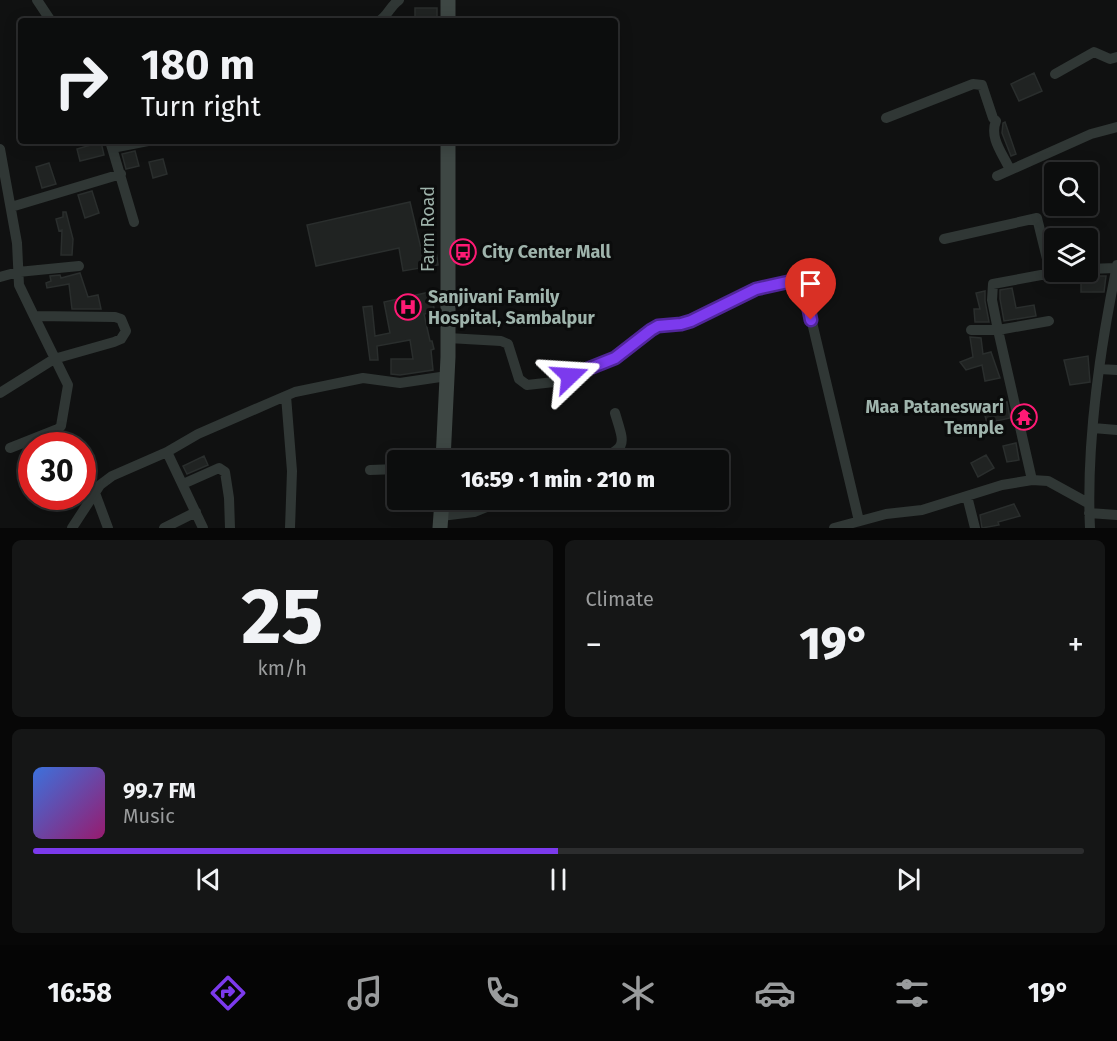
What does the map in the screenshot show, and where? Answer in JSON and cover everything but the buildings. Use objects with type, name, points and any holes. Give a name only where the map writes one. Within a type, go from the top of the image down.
[{"type":"main road","points":[[448,0],[448,18]]},
{"type":"main road","name":"Farm Road","points":[[443,450],[448,338],[448,146]]},
{"type":"street","points":[[37,0],[49,18]]},
{"type":"street","points":[[384,18],[399,0]]},
{"type":"street","points":[[1055,74],[1089,53],[1098,52],[1110,60],[1117,57]]},
{"type":"street","points":[[886,118],[973,84],[982,85],[996,121],[993,135],[1011,170]]},
{"type":"street","points":[[997,176],[1090,134],[1117,128]]},
{"type":"street","points":[[111,145],[134,222]]},
{"type":"street","points":[[0,149],[17,243],[19,285],[68,385],[61,426],[56,432],[10,448]]},
{"type":"street","points":[[11,207],[121,174]]},
{"type":"street","points":[[944,239],[1037,218],[1044,246]]},
{"type":"street","points":[[0,277],[18,272],[79,266]]},
{"type":"street","points":[[1089,528],[1093,428],[1107,313],[1117,267],[1098,268]]},
{"type":"street","points":[[1032,480],[992,300],[993,284],[1044,275]]},
{"type":"street","points":[[448,338],[501,341],[508,344],[522,383],[545,384],[615,358],[643,334],[658,326],[681,324],[756,289],[792,281],[801,288],[806,297],[859,521]]},
{"type":"street","points":[[0,393],[54,359],[121,339],[125,335],[125,324],[121,319],[115,317],[34,316]]},
{"type":"street","points":[[971,330],[998,330],[1049,321]]},
{"type":"street","points":[[1100,369],[1117,370]]},
{"type":"street","points":[[96,491],[100,485],[112,476],[167,452],[198,434],[286,396],[363,378],[400,382],[447,376]]},
{"type":"street","points":[[286,396],[292,471],[290,528]]},
{"type":"street","points":[[615,413],[622,438],[618,450]]},
{"type":"street","points":[[1093,428],[1117,430]]},
{"type":"street","points":[[167,452],[204,528]]},
{"type":"street","points":[[183,484],[219,468],[225,472],[230,528]]},
{"type":"street","points":[[370,470],[387,469]]},
{"type":"street","points":[[834,528],[886,514],[922,510],[1010,483],[1032,480],[1048,481],[1089,508],[1117,514]]},
{"type":"street","points":[[96,496],[108,528]]},
{"type":"street","points":[[967,496],[975,528]]},
{"type":"street","points":[[72,528],[84,510]]},
{"type":"street","points":[[441,522],[479,510]]},
{"type":"street","points":[[164,528],[196,512]]},
{"type":"place","name":"City Center Mall","points":[[463,252]]},
{"type":"place","name":"Sanjivani Family Hospital, Sambalpur","points":[[408,307]]},
{"type":"place","name":"Maa Pataneswari Temple","points":[[1024,417]]},
{"type":"route","points":[[570,376],[615,358],[643,334],[658,326],[691,321],[756,289],[792,281],[801,288],[806,297],[811,320]]}]
